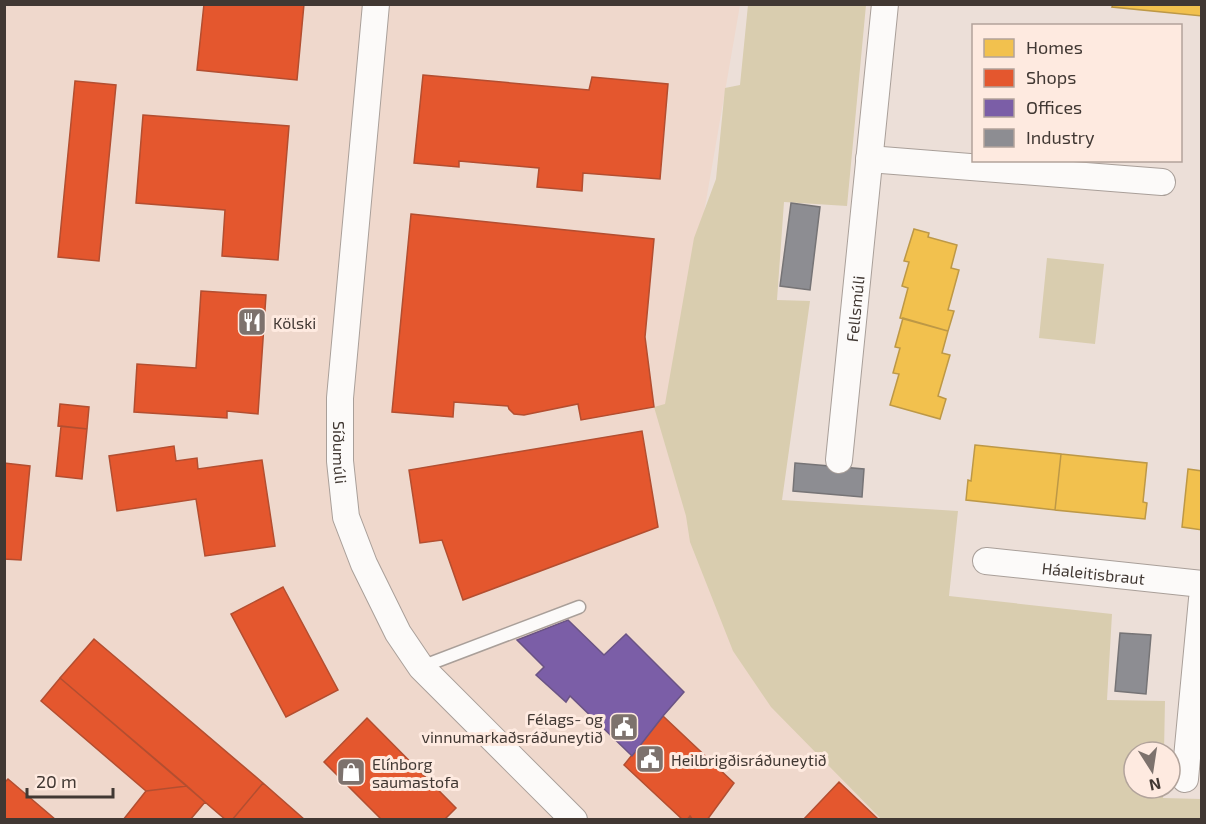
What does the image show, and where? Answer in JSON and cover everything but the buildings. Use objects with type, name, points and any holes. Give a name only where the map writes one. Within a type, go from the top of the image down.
[{"type":"street","name":"Síðumúli","points":[[376,4],[340,398],[340,461],[346,517],[364,564],[398,633],[421,667],[574,819]]},
{"type":"street","name":"Fellsmúli","points":[[839,460],[885,4]]},
{"type":"street","points":[[869,159],[1162,182]]},
{"type":"street","name":"Háaleitisbraut","points":[[986,561],[1202,584]]},
{"type":"street","points":[[1185,779],[1202,599]]},
{"type":"lane","points":[[421,667],[579,607]]},
{"type":"shaded area","points":[[5,5],[740,5],[671,403],[928,819],[5,820]]},
{"type":"shaded area","points":[[748,5],[866,5],[847,206],[784,202],[777,300],[810,301],[782,500],[958,511],[949,596],[1112,614],[1107,700],[1165,701],[1164,740],[1122,740],[1122,800],[1201,799],[1201,819],[881,819],[771,707],[733,651],[690,542],[686,516],[654,407],[665,404],[694,238],[716,179],[725,88],[740,85]]},
{"type":"shaded area","points":[[1047,258],[1104,264],[1095,344],[1039,338]]},
{"type":"place","name":"Kölski","points":[[252,322]]},
{"type":"place","name":"Félags- og vinnumarkaðsráðuneytið","points":[[624,727]]},
{"type":"place","name":"Heilbrigðisráðuneytið","points":[[650,759]]},
{"type":"place","name":"Elínborg saumastofa","points":[[351,772]]}]
